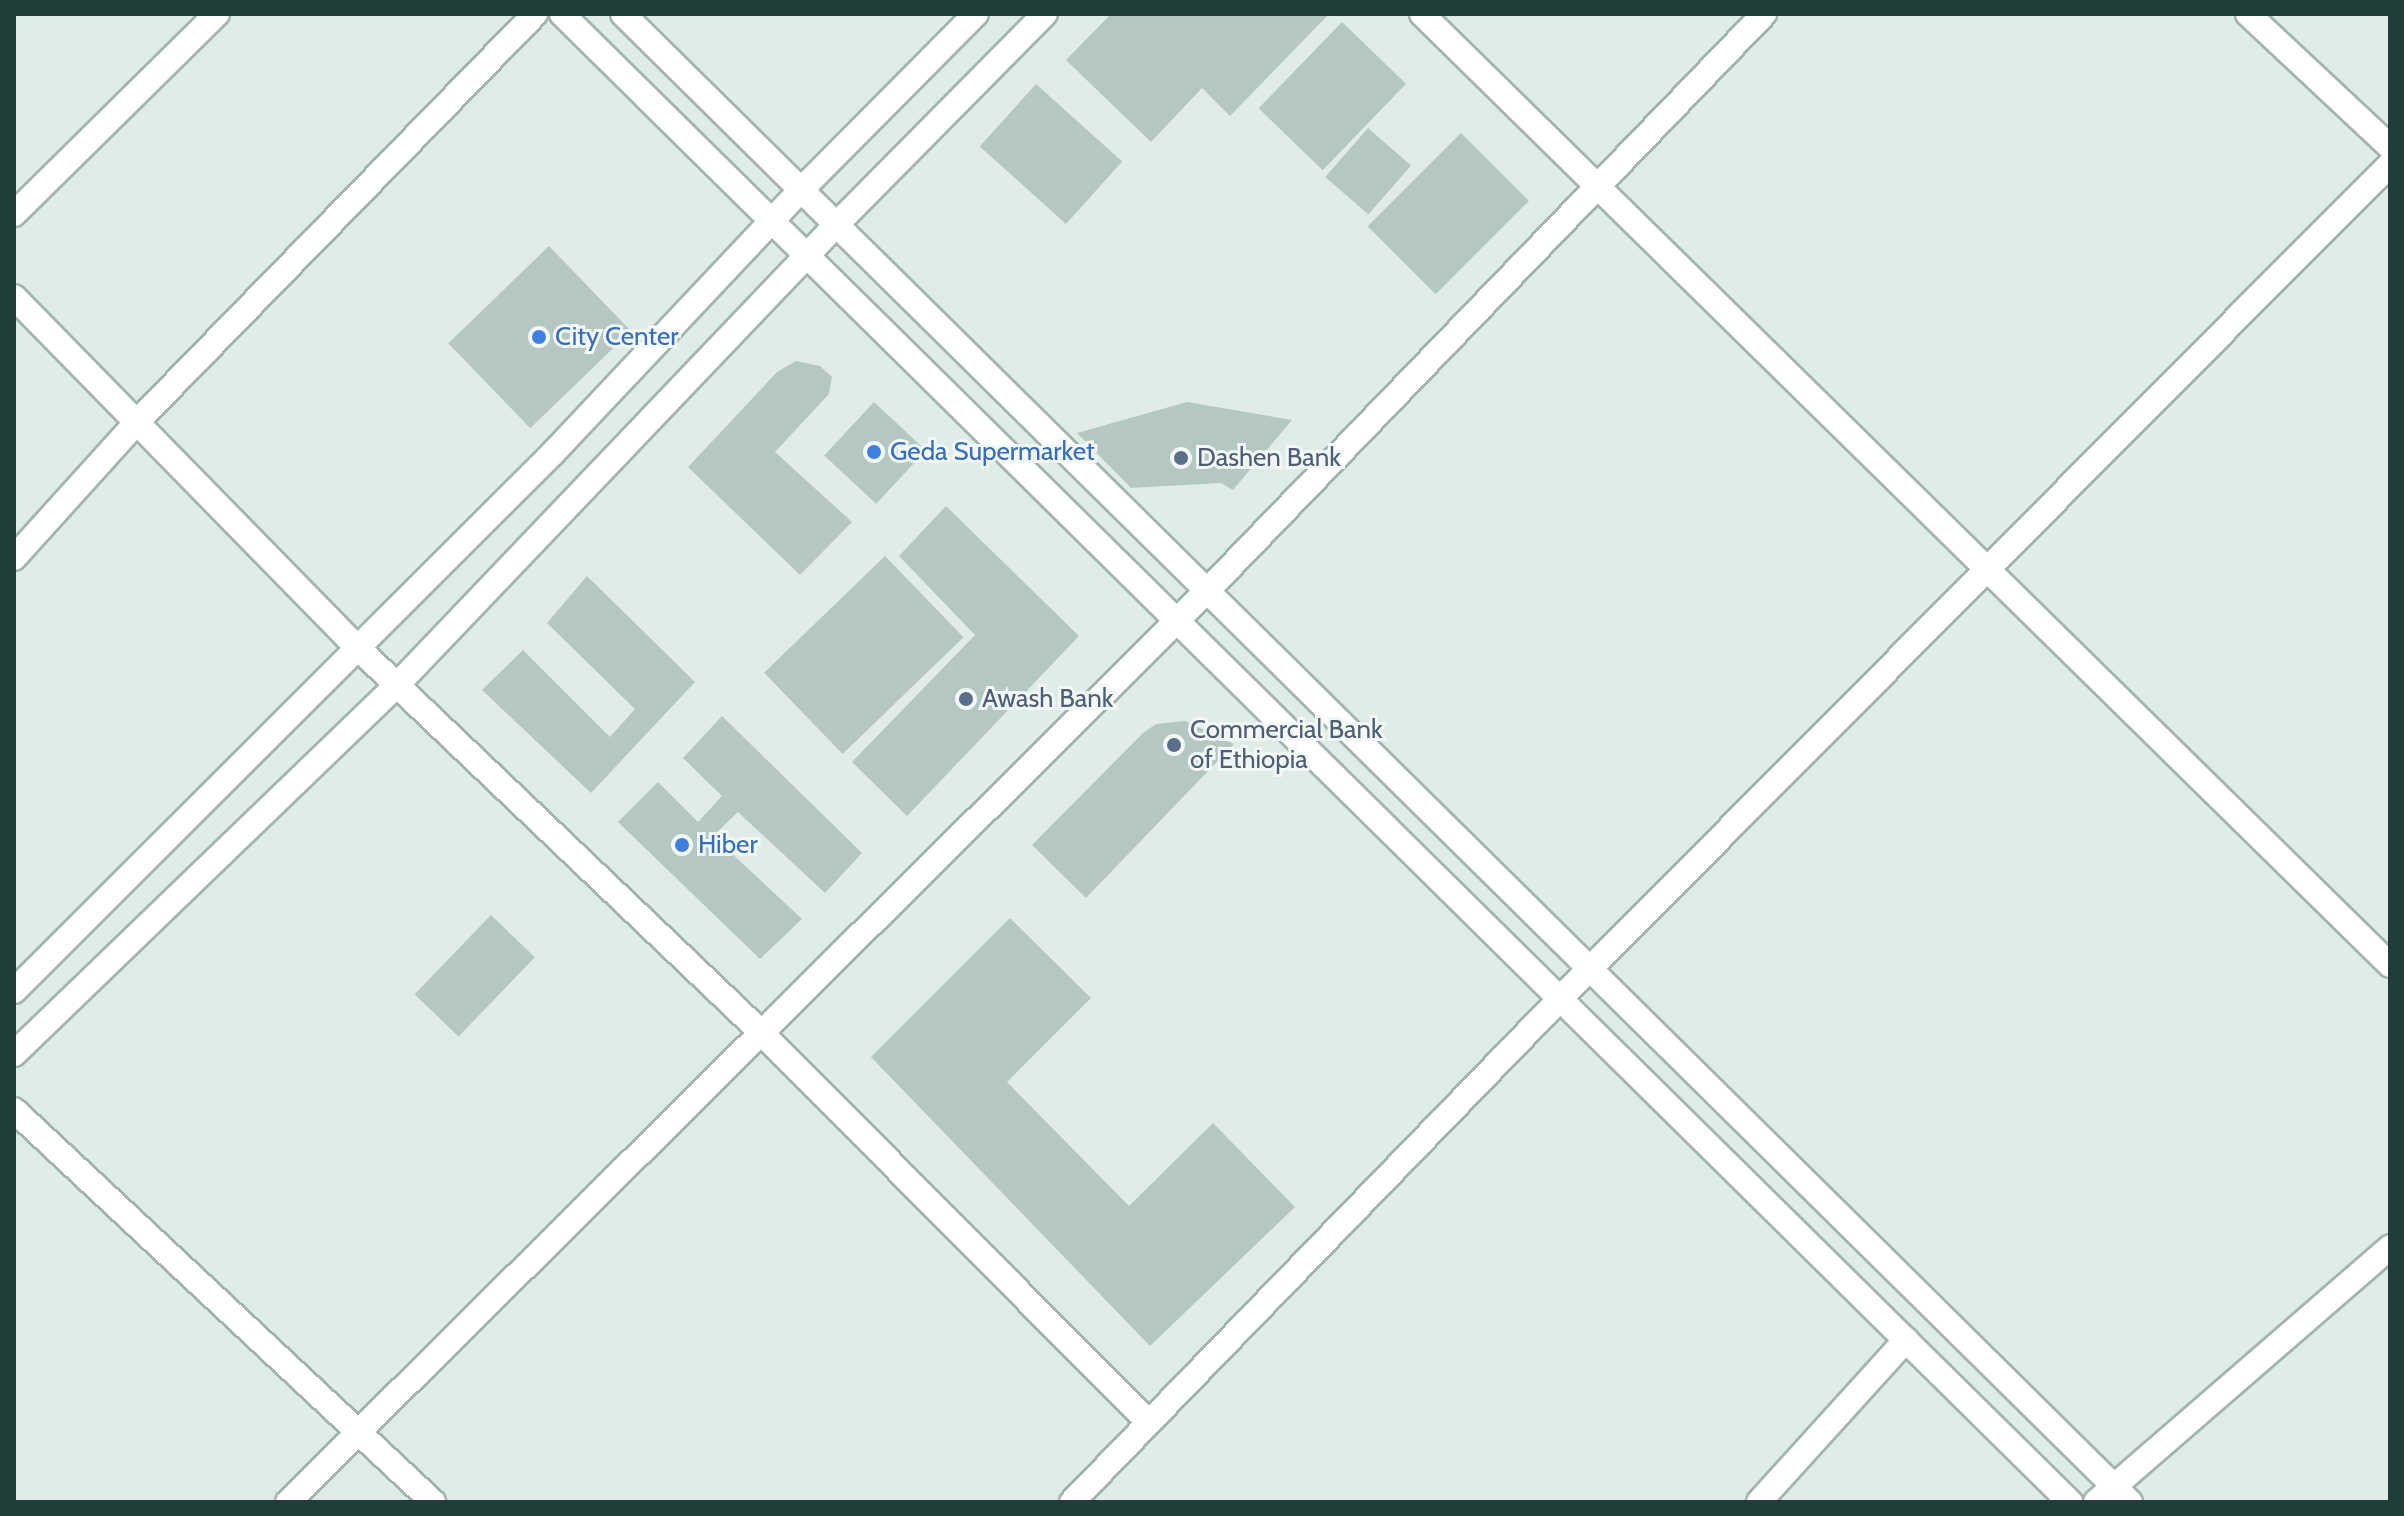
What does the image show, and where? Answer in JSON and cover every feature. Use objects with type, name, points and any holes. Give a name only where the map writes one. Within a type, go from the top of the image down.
[{"type":"street","points":[[14,214],[217,14]]},
{"type":"street","points":[[14,558],[135,424],[535,14]]},
{"type":"street","points":[[562,14],[2070,1502]]},
{"type":"street","points":[[623,14],[1589,969],[2113,1497],[2390,1247]]},
{"type":"street","points":[[14,991],[358,648],[771,220],[976,14]]},
{"type":"street","points":[[14,1054],[398,684],[806,255],[1045,14]]},
{"type":"street","points":[[1422,14],[1601,184],[1984,572],[2390,965]]},
{"type":"street","points":[[288,1502],[765,1036],[1207,591],[1764,14]]},
{"type":"street","points":[[2248,14],[2390,147]]},
{"type":"street","points":[[1072,1502],[1589,969],[2390,164]]},
{"type":"street","points":[[14,297],[135,424],[358,648],[765,1036],[1148,1422]]},
{"type":"street","points":[[14,1110],[433,1502]]},
{"type":"street","points":[[1759,1502],[1906,1340]]},
{"type":"building","points":[[1111,14],[1329,14],[1230,116],[1202,88],[1151,142],[1066,60]]},
{"type":"building","points":[[1342,22],[1406,84],[1323,170],[1259,108]]},
{"type":"building","points":[[1036,84],[1122,162],[1066,224],[980,146]]},
{"type":"building","points":[[1368,128],[1411,165],[1368,214],[1325,177]]},
{"type":"building","points":[[1461,133],[1529,201],[1436,294],[1368,226]]},
{"type":"building","name":"City Center","points":[[549,246],[631,331],[530,428],[448,343]]},
{"type":"building","points":[[796,361],[820,366],[832,377],[829,394],[775,452],[852,522],[800,575],[688,467],[777,372]]},
{"type":"building","name":"Geda Supermarket","points":[[874,402],[926,450],[876,504],[824,455]]},
{"type":"building","name":"Dashen Bank","points":[[1187,402],[1292,420],[1233,490],[1221,483],[1131,488],[1077,433]]},
{"type":"building","name":"Awash Bank","points":[[946,506],[1079,636],[907,816],[852,762],[975,635],[899,556]]},
{"type":"building","points":[[885,556],[963,637],[843,754],[764,673]]},
{"type":"building","points":[[587,576],[695,682],[591,793],[482,690],[523,650],[610,737],[635,709],[547,623]]},
{"type":"building","name":"Hiber","points":[[722,716],[862,853],[825,893],[738,812],[713,836],[802,919],[760,959],[618,822],[658,782],[698,822],[722,796],[683,758]]},
{"type":"building","points":[[1185,721],[1234,744],[1086,898],[1032,845],[1143,733],[1156,724]]},
{"type":"building","points":[[491,915],[535,957],[458,1037],[415,994]]},
{"type":"building","points":[[1010,918],[1091,998],[1007,1082],[1129,1206],[1213,1123],[1295,1207],[1150,1346],[871,1057]]},
{"type":"place","name":"City Center","points":[[539,337]]},
{"type":"place","name":"Geda Supermarket","points":[[874,452]]},
{"type":"place","name":"Dashen Bank","points":[[1181,458]]},
{"type":"place","name":"Awash Bank","points":[[966,699]]},
{"type":"place","name":"Commercial Bank of Ethiopia","points":[[1174,745]]},
{"type":"place","name":"Hiber","points":[[682,845]]}]
